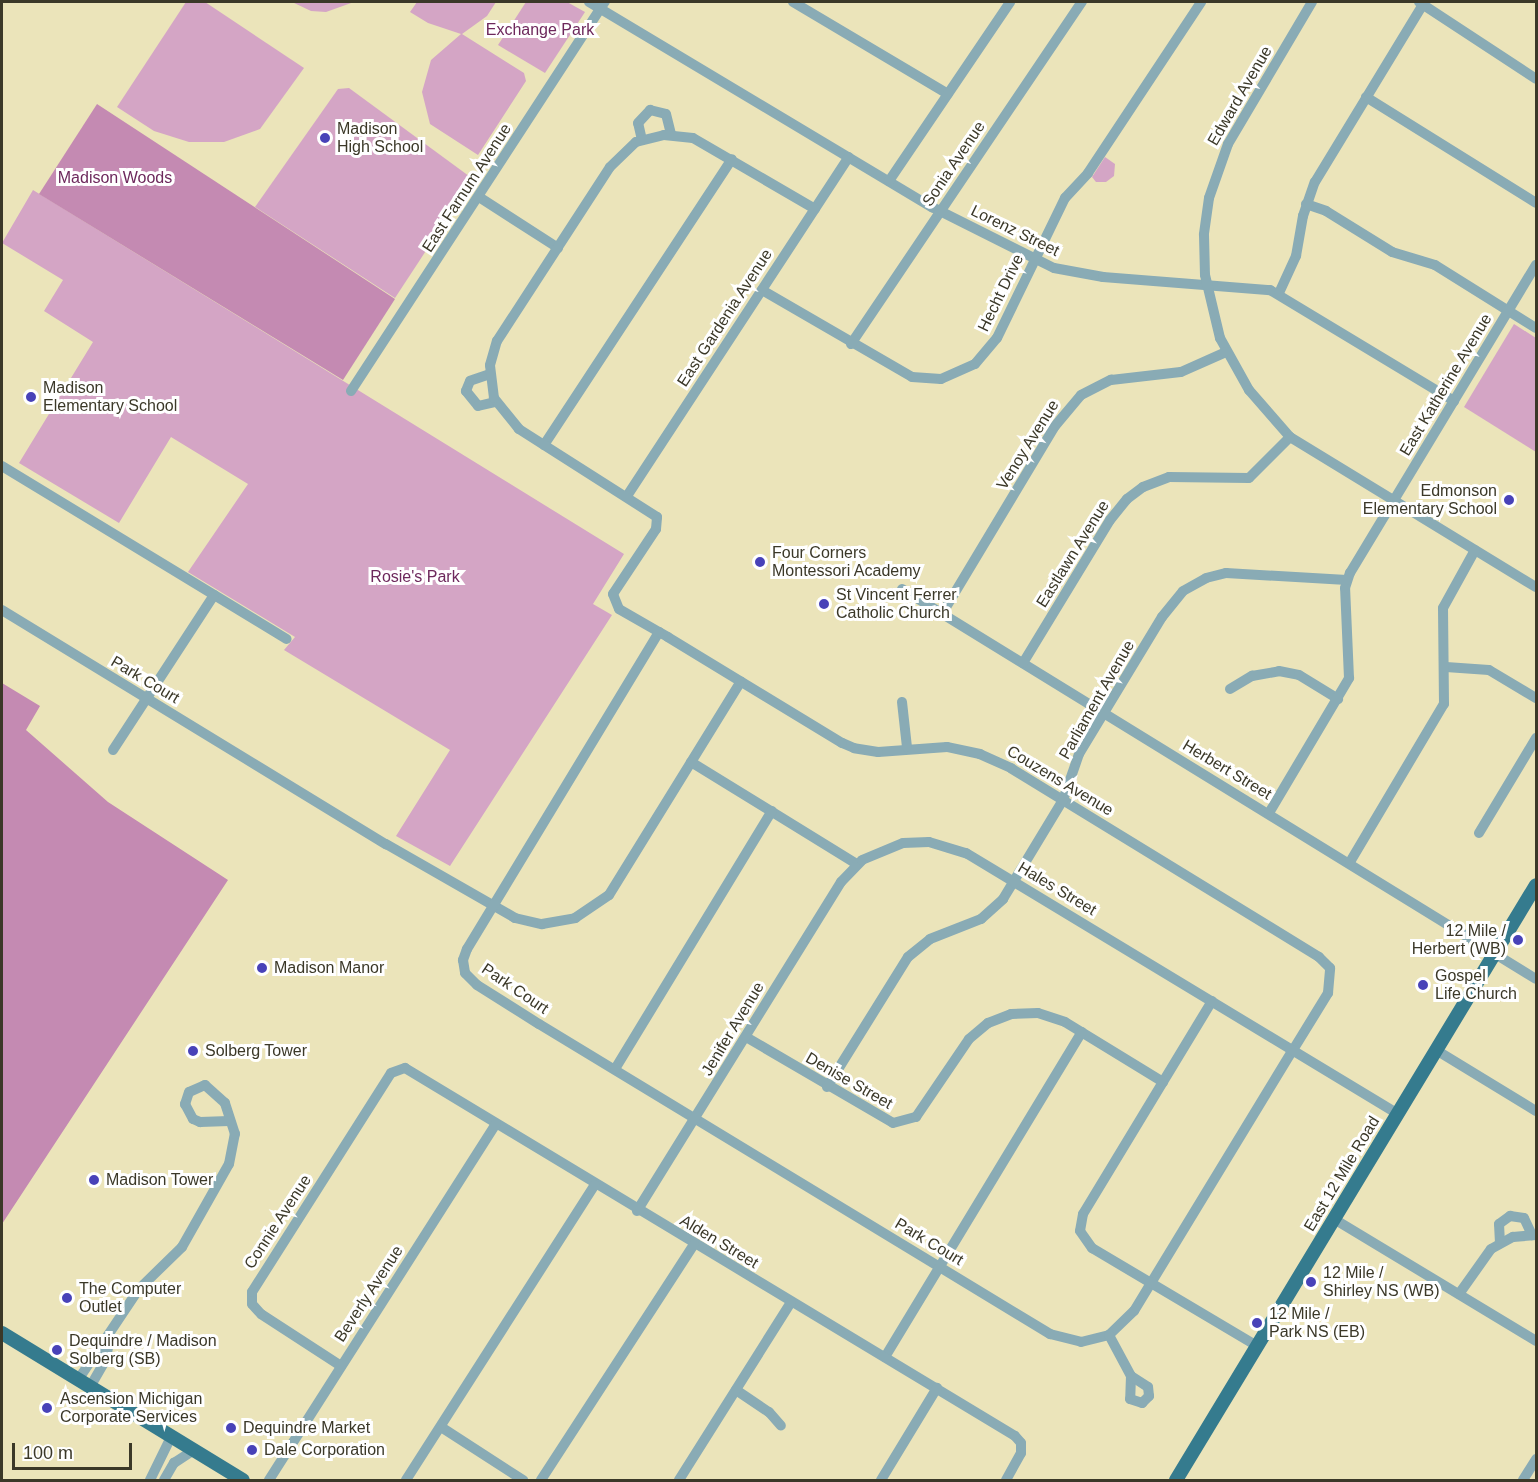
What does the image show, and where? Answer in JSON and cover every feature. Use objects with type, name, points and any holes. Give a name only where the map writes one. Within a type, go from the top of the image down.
[{"type":"main road","name":"East 12 Mile Road","points":[[1176,1480],[1536,885]]},
{"type":"main road","points":[[2,1333],[243,1480]]},
{"type":"street","name":"Lorenz Street","points":[[590,2],[603,5],[940,211],[1035,258],[1072,274],[1279,293],[1454,401]]},
{"type":"street","points":[[793,2],[948,94]]},
{"type":"street","points":[[889,181],[1009,2]]},
{"type":"street","name":"Sonia Avenue","points":[[851,344],[1082,2]]},
{"type":"street","name":"Hecht Drive","points":[[762,290],[851,344],[912,377],[933,380],[962,372],[991,348],[1065,198],[1088,173],[1201,2]]},
{"type":"street","name":"Edward Avenue","points":[[1312,2],[1220,160],[1205,219],[1206,285],[1226,352],[1266,414],[1290,436],[1393,502],[1536,587]]},
{"type":"street","points":[[1279,293],[1296,256],[1306,204],[1323,167],[1420,4],[1536,79]]},
{"type":"street","name":"East Farnum Avenue","points":[[351,391],[603,5]]},
{"type":"street","points":[[1366,97],[1536,203]]},
{"type":"street","points":[[642,140],[638,123],[650,110],[666,114],[671,134]]},
{"type":"street","points":[[627,496],[513,424],[496,402],[490,374],[496,341],[610,167],[627,149],[642,140],[671,134],[693,138],[815,209]]},
{"type":"street","name":"East Gardenia Avenue","points":[[627,496],[849,157]]},
{"type":"street","points":[[544,445],[732,159]]},
{"type":"street","points":[[479,197],[558,248]]},
{"type":"street","points":[[1306,204],[1326,211],[1392,252],[1435,265],[1536,328]]},
{"type":"street","name":"East Katherine Avenue","points":[[1347,580],[1536,265]]},
{"type":"street","name":"Venoy Avenue","points":[[942,614],[1055,426],[1076,400],[1111,380],[1181,372],[1226,352]]},
{"type":"street","points":[[490,374],[470,381],[467,396],[478,405],[496,402]]},
{"type":"street","name":"Eastlawn Avenue","points":[[1023,663],[1110,520],[1127,499],[1143,487],[1169,477],[1249,478],[1290,436]]},
{"type":"street","points":[[2,466],[286,639]]},
{"type":"street","name":"Couzens Avenue","points":[[627,496],[652,512],[658,521],[615,589],[613,601],[659,632],[854,748],[878,752],[907,747],[946,747],[980,754],[1011,768],[1324,962],[1330,968],[1331,985],[1293,1050]]},
{"type":"street","points":[[1350,862],[1442,710],[1447,690],[1444,602],[1475,550]]},
{"type":"street","name":"Parliament Avenue","points":[[827,1087],[908,957],[930,939],[989,913],[1014,881],[1063,800],[1079,754],[1168,607],[1198,581],[1236,573],[1347,580]]},
{"type":"street","points":[[1269,813],[1338,699],[1350,668],[1347,580]]},
{"type":"street","name":"Herbert Street","points":[[902,589],[1350,862],[1536,979]]},
{"type":"street","points":[[113,750],[214,596]]},
{"type":"street","name":"Park Court","points":[[2,610],[493,906],[464,956],[464,968],[470,980],[1059,1338],[1091,1341],[1109,1335]]},
{"type":"street","points":[[659,632],[493,906],[514,918],[542,924],[575,918],[593,909],[617,885],[741,681]]},
{"type":"street","points":[[1446,667],[1472,666],[1489,670],[1536,698]]},
{"type":"street","points":[[1230,689],[1252,676],[1279,671],[1299,675],[1338,699]]},
{"type":"street","points":[[902,702],[907,747]]},
{"type":"street","points":[[1479,833],[1536,738]]},
{"type":"street","points":[[691,762],[857,864]]},
{"type":"street","points":[[615,1070],[772,811]]},
{"type":"street","name":"Hales Street","points":[[857,864],[890,846],[929,842],[966,853],[1398,1114]]},
{"type":"street","name":"Jenifer Avenue","points":[[637,1211],[697,1119],[832,895],[857,864]]},
{"type":"street","points":[[1212,1001],[1080,1224],[1082,1238],[1092,1248],[1257,1346]]},
{"type":"street","name":"Denise Street","points":[[746,1037],[886,1121],[908,1122],[922,1110],[969,1039],[998,1018],[1038,1013],[1082,1032],[1163,1082]]},
{"type":"street","points":[[885,1357],[1082,1032]]},
{"type":"street","points":[[1131,1376],[1109,1335],[1128,1320],[1152,1283],[1293,1050]]},
{"type":"street","points":[[1436,1050],[1536,1111]]},
{"type":"street","name":"Alden Street","points":[[397,1068],[411,1071],[637,1211],[1015,1436],[1022,1448],[1006,1480]]},
{"type":"street","name":"Connie Avenue","points":[[341,1366],[261,1314],[251,1298],[397,1068]]},
{"type":"street","points":[[84,1383],[110,1333],[145,1282],[175,1256],[188,1239],[230,1164],[235,1143],[225,1103],[215,1090],[200,1085],[189,1092],[185,1104],[193,1119],[200,1122],[229,1121]]},
{"type":"street","name":"Beverly Avenue","points":[[269,1480],[495,1124]]},
{"type":"street","points":[[406,1480],[595,1185]]},
{"type":"street","points":[[1459,1294],[1481,1259],[1500,1243],[1534,1235],[1524,1218],[1510,1216],[1499,1224],[1500,1243]]},
{"type":"street","points":[[1334,1219],[1536,1341]]},
{"type":"street","points":[[541,1480],[694,1244]]},
{"type":"street","points":[[679,1480],[791,1302]]},
{"type":"street","points":[[881,1480],[937,1388]]},
{"type":"street","points":[[736,1390],[770,1412],[782,1426]]},
{"type":"street","points":[[441,1427],[524,1480]]},
{"type":"street","points":[[150,1480],[171,1437]]},
{"type":"street","points":[[164,1480],[174,1463],[194,1450]]},
{"type":"street","points":[[1523,1480],[1536,1459]]},
{"type":"green space","points":[[186,2],[205,2],[304,68],[260,129],[224,142],[189,142],[154,131],[117,107]]},
{"type":"green space","points":[[292,2],[354,2],[326,12],[311,11]]},
{"type":"green space","points":[[417,2],[496,2],[487,16],[462,34],[524,73],[526,81],[478,155],[430,124],[422,92],[431,60],[461,34],[428,23],[410,12]]},
{"type":"green space","name":"Exchange Park","points":[[526,2],[567,2],[585,12],[545,73],[498,45]]},
{"type":"green space","points":[[349,88],[473,179],[395,298],[255,207],[338,89]]},
{"type":"green space","name":"Madison Woods","points":[[97,104],[395,299],[343,380],[39,194]]},
{"type":"green space","points":[[1105,157],[1115,164],[1114,176],[1106,182],[1096,182],[1092,177]]},
{"type":"green space","name":"Rosie's Park","points":[[33,190],[624,554],[593,604],[612,615],[450,866],[396,836],[450,750],[284,650],[295,637],[188,572],[248,484],[171,437],[119,523],[19,463],[93,342],[44,311],[63,280],[2,243]]},
{"type":"green space","points":[[1514,324],[1536,338],[1536,452],[1464,407]]},
{"type":"green space","points":[[2,683],[40,706],[26,730],[108,802],[228,880],[2,1224]]},
{"type":"place","name":"Madison High School","points":[[325,138]]},
{"type":"place","name":"Madison Elementary School","points":[[31,397]]},
{"type":"place","name":"Edmonson Elementary School","points":[[1509,500]]},
{"type":"place","name":"Four Corners Montessori Academy","points":[[760,562]]},
{"type":"place","name":"St Vincent Ferrer Catholic Church","points":[[824,604]]},
{"type":"place","name":"12 Mile / Herbert (WB)","points":[[1518,940]]},
{"type":"place","name":"Madison Manor","points":[[262,968]]},
{"type":"place","name":"Gospel Life Church","points":[[1423,985]]},
{"type":"place","name":"Solberg Tower","points":[[193,1051]]},
{"type":"place","name":"Madison Tower","points":[[94,1180]]},
{"type":"place","name":"12 Mile / Shirley NS (WB)","points":[[1311,1282]]},
{"type":"place","name":"The Computer Outlet","points":[[67,1298]]},
{"type":"place","name":"12 Mile / Park NS (EB)","points":[[1257,1323]]},
{"type":"place","name":"Dequindre / Madison Solberg (SB)","points":[[57,1350]]},
{"type":"place","name":"Ascension Michigan Corporate Services","points":[[47,1408]]},
{"type":"place","name":"Dequindre Market","points":[[231,1428]]},
{"type":"place","name":"Dale Corporation","points":[[252,1450]]}]
